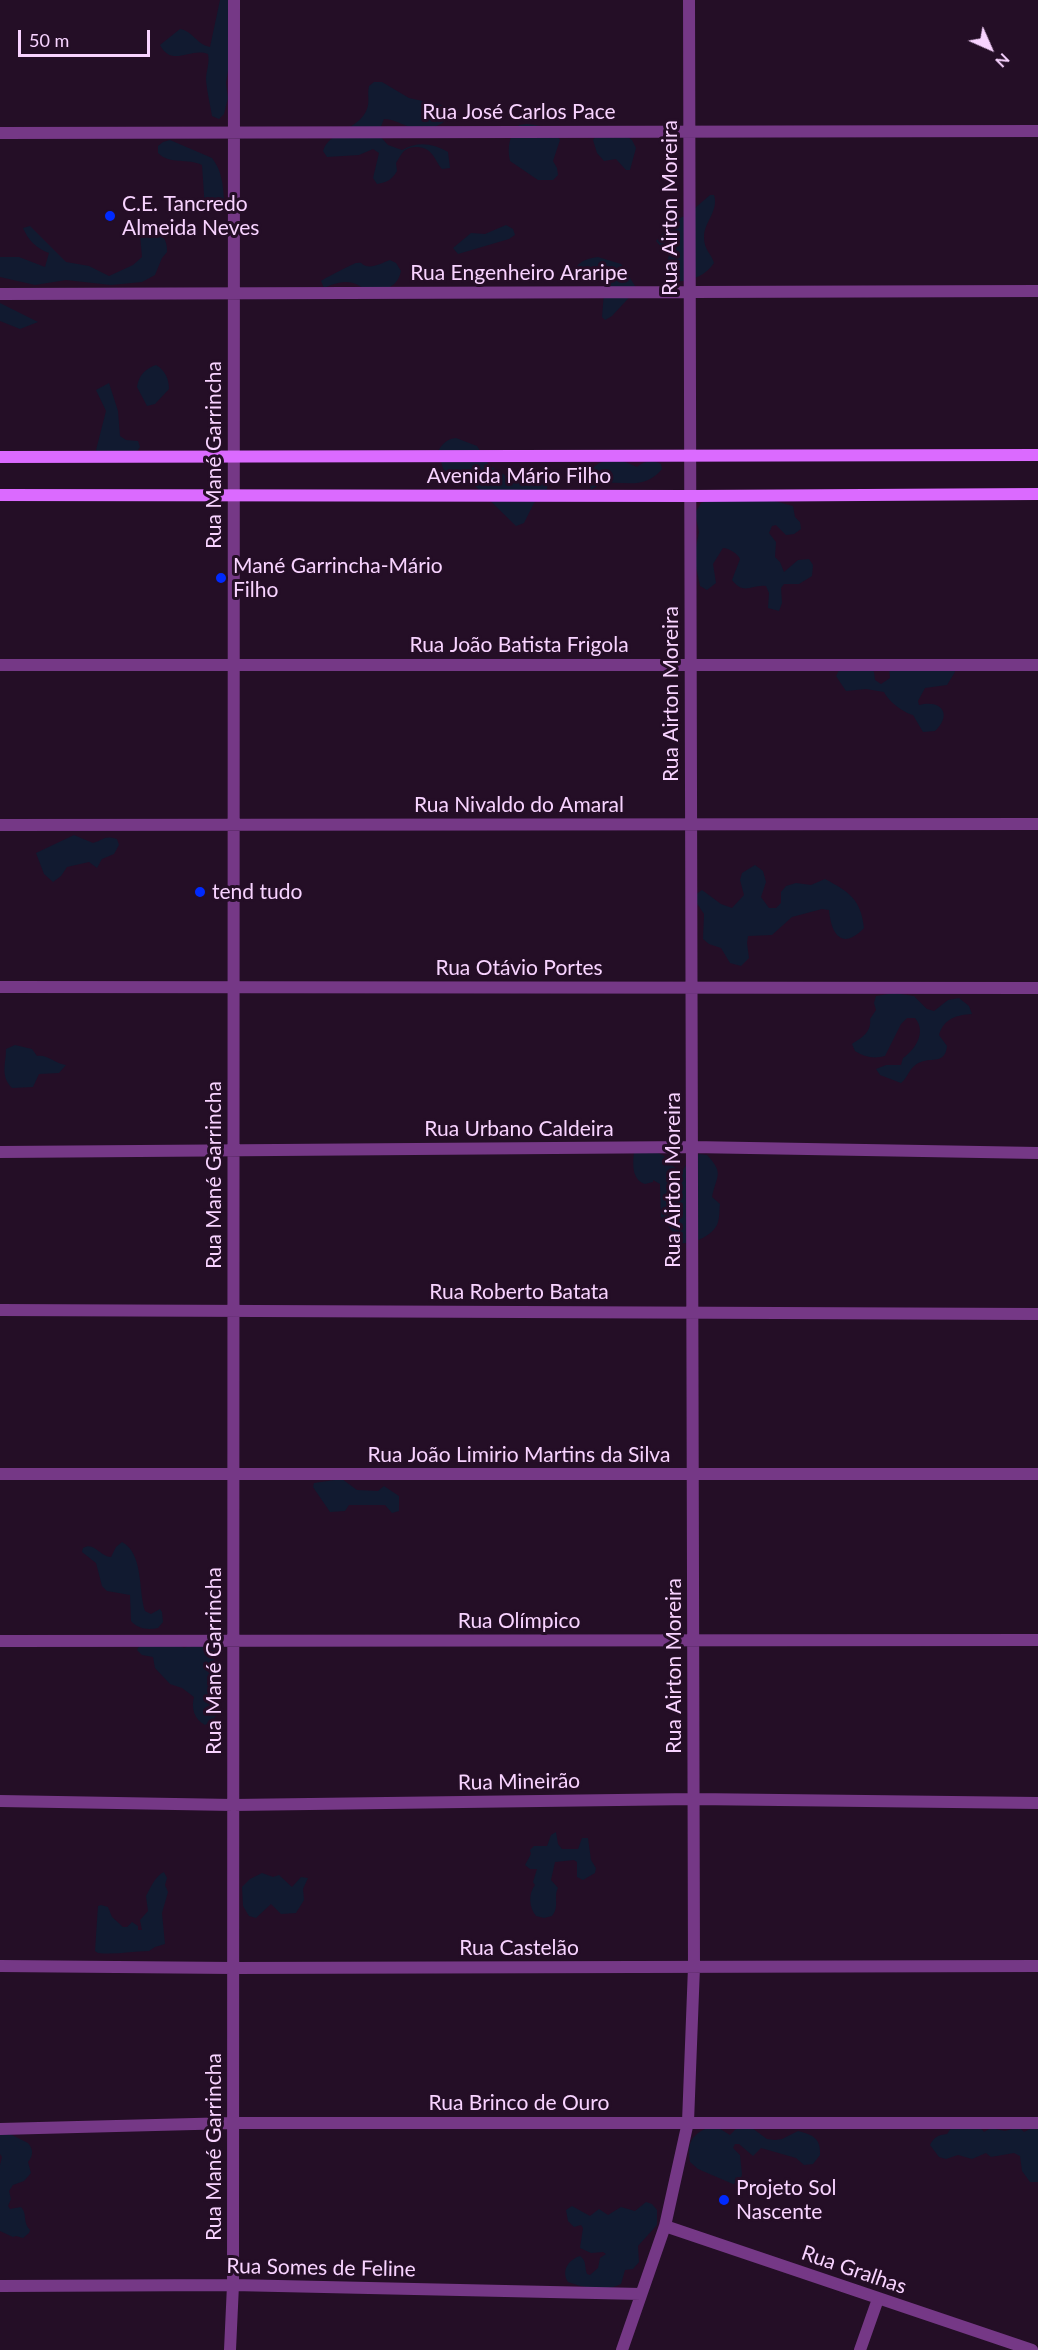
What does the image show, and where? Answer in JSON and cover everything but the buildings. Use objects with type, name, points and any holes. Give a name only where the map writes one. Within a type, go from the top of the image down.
[{"type":"main road","name":"Avenida Mário Filho","points":[[0,457],[690,457],[1038,454]]},
{"type":"main road","name":"Avenida Mário Filho","points":[[0,495],[1038,494]]},
{"type":"street","name":"Rua Mané Garrincha","points":[[230,2350],[233,2286],[234,1805],[234,0]]},
{"type":"street","name":"Rua Airton Moreira","points":[[622,2350],[665,2226],[688,2122],[694,1967],[689,0]]},
{"type":"street","name":"Rua José Carlos Pace","points":[[0,134],[1038,130]]},
{"type":"street","name":"Rua Engenheiro Araripe","points":[[0,294],[1038,291]]},
{"type":"street","name":"Rua João Batista Frigola","points":[[0,665],[1038,665]]},
{"type":"street","name":"Rua Nivaldo do Amaral","points":[[0,825],[1038,824]]},
{"type":"street","name":"Rua Otávio Portes","points":[[0,987],[1038,988]]},
{"type":"street","name":"Rua Urbano Caldeira","points":[[0,1152],[692,1147],[1038,1152]]},
{"type":"street","name":"Rua Roberto Batata","points":[[0,1310],[1038,1314]]},
{"type":"street","name":"Rua João Limirio Martins da Silva","points":[[0,1474],[1038,1474]]},
{"type":"street","name":"Rua Olímpico","points":[[0,1641],[1038,1641]]},
{"type":"street","name":"Rua Mineirão","points":[[0,1800],[234,1805],[694,1799],[1038,1803]]},
{"type":"street","name":"Rua Castelão","points":[[0,1966],[233,1968],[1038,1966]]},
{"type":"street","name":"Rua Brinco de Ouro","points":[[0,2128],[233,2123],[1038,2123]]},
{"type":"street","name":"Rua Gralhas","points":[[665,2226],[878,2300],[1032,2350]]},
{"type":"street","name":"Rua Somes de Feline","points":[[0,2286],[233,2286],[641,2294]]},
{"type":"street","points":[[860,2350],[878,2300]]},
{"type":"shaded area","points":[[220,0],[230,0],[229,65],[226,83],[228,98],[224,114],[219,119],[212,116],[208,94],[206,80],[208,54],[170,55],[160,45],[180,29],[210,47]]},
{"type":"shaded area","points":[[374,82],[382,82],[409,98],[459,109],[442,124],[423,129],[384,119],[378,134],[388,145],[402,150],[419,144],[442,149],[448,152],[450,168],[442,169],[433,155],[425,149],[410,148],[404,151],[396,163],[397,171],[393,177],[377,184],[373,178],[379,153],[373,149],[359,155],[327,157],[323,151],[326,144],[363,116],[368,106],[369,86]]},
{"type":"shaded area","points":[[527,124],[549,129],[560,140],[553,161],[558,175],[553,180],[538,180],[510,161],[511,138],[519,125]]},
{"type":"shaded area","points":[[623,133],[632,140],[636,148],[630,170],[626,170],[616,159],[604,161],[597,153],[593,140],[595,137]]},
{"type":"shaded area","points":[[170,140],[212,158],[221,178],[224,200],[213,210],[205,209],[202,165],[168,159],[158,153],[158,146]]},
{"type":"shaded area","points":[[710,195],[714,195],[715,206],[704,237],[705,245],[714,263],[706,272],[695,278],[672,281],[665,270],[669,255],[656,241],[674,221],[688,214]]},
{"type":"shaded area","points":[[506,225],[513,229],[515,235],[509,239],[458,254],[453,248],[471,233],[485,234]]},
{"type":"shaded area","points":[[30,226],[66,262],[89,266],[109,276],[133,265],[142,257],[140,234],[146,231],[160,233],[167,246],[167,252],[155,275],[142,282],[111,285],[66,280],[35,285],[0,277],[0,257],[19,257],[45,267],[49,253],[33,243],[27,236],[23,228]]},
{"type":"shaded area","points":[[598,257],[621,264],[637,289],[612,316],[605,320],[602,317],[605,280],[583,275],[575,270],[581,262]]},
{"type":"shaded area","points":[[390,260],[396,263],[401,271],[396,282],[389,288],[367,292],[357,284],[346,282],[324,288],[321,281],[356,263],[372,266]]},
{"type":"shaded area","points":[[0,303],[38,322],[20,329],[0,321]]},
{"type":"shaded area","points":[[156,365],[166,375],[169,389],[155,404],[147,406],[137,387],[143,373]]},
{"type":"shaded area","points":[[109,383],[118,411],[120,436],[126,440],[138,441],[140,447],[136,453],[99,454],[96,450],[106,411],[96,390]]},
{"type":"shaded area","points":[[456,438],[477,446],[489,465],[514,481],[523,481],[536,471],[544,472],[549,478],[546,494],[534,503],[524,523],[516,526],[468,479],[444,472],[438,451],[450,439]]},
{"type":"shaded area","points":[[606,461],[623,461],[637,467],[651,461],[661,464],[662,469],[644,482],[608,483],[591,490],[587,472]]},
{"type":"shaded area","points":[[707,501],[775,501],[793,506],[801,529],[794,534],[786,535],[776,525],[772,526],[769,533],[776,542],[775,557],[784,572],[798,560],[809,559],[813,565],[812,576],[799,584],[784,584],[781,588],[782,603],[779,611],[768,608],[769,593],[766,586],[744,588],[736,585],[732,580],[740,559],[728,549],[723,548],[713,564],[716,583],[707,590],[700,586],[694,557],[699,532],[695,513],[701,503]]},
{"type":"shaded area","points":[[841,666],[869,666],[874,672],[875,680],[881,684],[890,678],[889,667],[954,668],[955,672],[947,685],[925,688],[918,701],[919,705],[933,704],[942,709],[944,714],[940,725],[935,731],[923,732],[913,715],[897,706],[884,692],[866,689],[846,691],[836,676]]},
{"type":"shaded area","points":[[74,835],[93,843],[106,838],[117,839],[119,845],[114,854],[102,859],[97,868],[89,862],[67,867],[53,882],[44,874],[36,853]]},
{"type":"shaded area","points":[[755,865],[763,871],[766,882],[761,897],[769,908],[776,908],[781,903],[781,892],[786,886],[796,883],[811,885],[825,879],[841,888],[857,903],[864,928],[850,938],[839,937],[832,926],[829,910],[822,909],[792,917],[772,935],[748,936],[749,958],[741,966],[730,963],[721,948],[703,939],[704,914],[696,902],[696,894],[702,890],[721,904],[732,908],[744,895],[740,880],[742,873]]},
{"type":"shaded area","points":[[894,993],[914,996],[927,1009],[934,1011],[948,1000],[959,998],[969,1006],[972,1014],[961,1015],[948,1021],[939,1035],[947,1046],[944,1056],[917,1064],[901,1083],[880,1075],[876,1069],[886,1065],[901,1065],[903,1058],[915,1046],[920,1035],[915,1018],[907,1018],[901,1024],[885,1056],[862,1055],[855,1051],[852,1044],[868,1031],[870,1019],[876,1010],[874,1003],[876,996]]},
{"type":"shaded area","points":[[15,1045],[32,1049],[37,1056],[44,1056],[66,1065],[59,1073],[39,1074],[33,1087],[12,1088],[5,1074],[6,1049]]},
{"type":"shaded area","points":[[634,1151],[661,1154],[674,1167],[683,1170],[687,1163],[699,1154],[707,1155],[713,1161],[718,1175],[712,1197],[720,1204],[719,1220],[710,1234],[688,1243],[677,1243],[675,1235],[661,1217],[660,1184],[653,1180],[645,1184],[640,1182],[634,1170]]},
{"type":"shaded area","points":[[342,1479],[357,1490],[378,1491],[384,1486],[399,1496],[399,1511],[392,1513],[385,1505],[349,1505],[345,1511],[330,1512],[313,1487],[314,1483]]},
{"type":"shaded area","points":[[122,1542],[134,1555],[137,1564],[145,1611],[151,1614],[160,1609],[162,1612],[163,1622],[158,1628],[143,1628],[131,1621],[130,1595],[107,1591],[102,1586],[96,1563],[82,1552],[83,1548],[90,1546],[111,1557],[116,1547]]},
{"type":"shaded area","points":[[193,1642],[214,1646],[216,1652],[213,1664],[221,1675],[219,1709],[217,1715],[205,1725],[194,1713],[194,1697],[182,1688],[170,1684],[155,1668],[153,1657],[142,1655],[137,1650],[140,1644],[179,1644],[184,1648]]},
{"type":"shaded area","points":[[556,1832],[558,1844],[562,1849],[578,1849],[582,1838],[588,1838],[591,1860],[596,1868],[595,1873],[583,1880],[577,1877],[577,1862],[574,1860],[555,1862],[551,1880],[558,1888],[556,1909],[552,1916],[544,1918],[536,1916],[531,1905],[530,1896],[535,1885],[533,1882],[537,1869],[530,1869],[525,1865],[531,1854],[530,1850],[534,1846],[547,1846],[551,1835]]},
{"type":"shaded area","points":[[164,1872],[168,1892],[162,1913],[165,1944],[149,1951],[111,1954],[95,1951],[98,1906],[108,1907],[112,1917],[123,1927],[127,1927],[132,1922],[138,1926],[138,1930],[142,1930],[140,1920],[148,1911],[146,1896],[156,1879]]},
{"type":"shaded area","points":[[262,1873],[273,1877],[279,1875],[292,1887],[301,1877],[308,1878],[303,1889],[304,1900],[296,1913],[281,1914],[271,1904],[256,1918],[249,1916],[243,1906],[242,1887],[250,1879]]},
{"type":"shaded area","points":[[972,2125],[979,2126],[984,2132],[991,2128],[1005,2131],[1019,2127],[1024,2132],[1038,2129],[1038,2182],[1030,2182],[1022,2171],[1020,2156],[1014,2153],[991,2157],[986,2153],[972,2159],[958,2155],[946,2159],[939,2157],[930,2145],[935,2138],[947,2134],[951,2128],[959,2129]]},
{"type":"shaded area","points":[[710,2127],[717,2127],[730,2135],[738,2127],[752,2128],[767,2139],[775,2140],[798,2131],[815,2138],[819,2145],[820,2155],[813,2164],[804,2165],[796,2158],[761,2148],[753,2156],[739,2144],[735,2144],[733,2148],[740,2155],[742,2174],[740,2182],[733,2184],[698,2169],[690,2162],[689,2150],[692,2140],[698,2133]]},
{"type":"shaded area","points":[[0,2129],[28,2143],[32,2151],[28,2162],[31,2173],[24,2181],[13,2185],[9,2191],[11,2199],[8,2206],[10,2209],[21,2207],[30,2230],[23,2238],[13,2237],[0,2231],[2,2157]]},
{"type":"shaded area","points":[[646,2202],[652,2204],[657,2210],[657,2225],[638,2246],[639,2262],[633,2269],[625,2270],[621,2284],[609,2288],[595,2288],[568,2282],[565,2274],[572,2260],[580,2256],[587,2274],[590,2275],[598,2268],[600,2258],[606,2254],[591,2253],[580,2248],[583,2228],[581,2225],[574,2227],[568,2221],[566,2210],[572,2206],[590,2216],[599,2209],[608,2215],[621,2207],[635,2211]]},
{"type":"place","name":"C.E. Tancredo Almeida Neves","points":[[110,216]]},
{"type":"place","name":"Mané Garrincha-Mário Filho","points":[[221,578]]},
{"type":"place","name":"tend tudo","points":[[200,892]]},
{"type":"place","name":"Projeto Sol Nascente","points":[[724,2200]]}]
